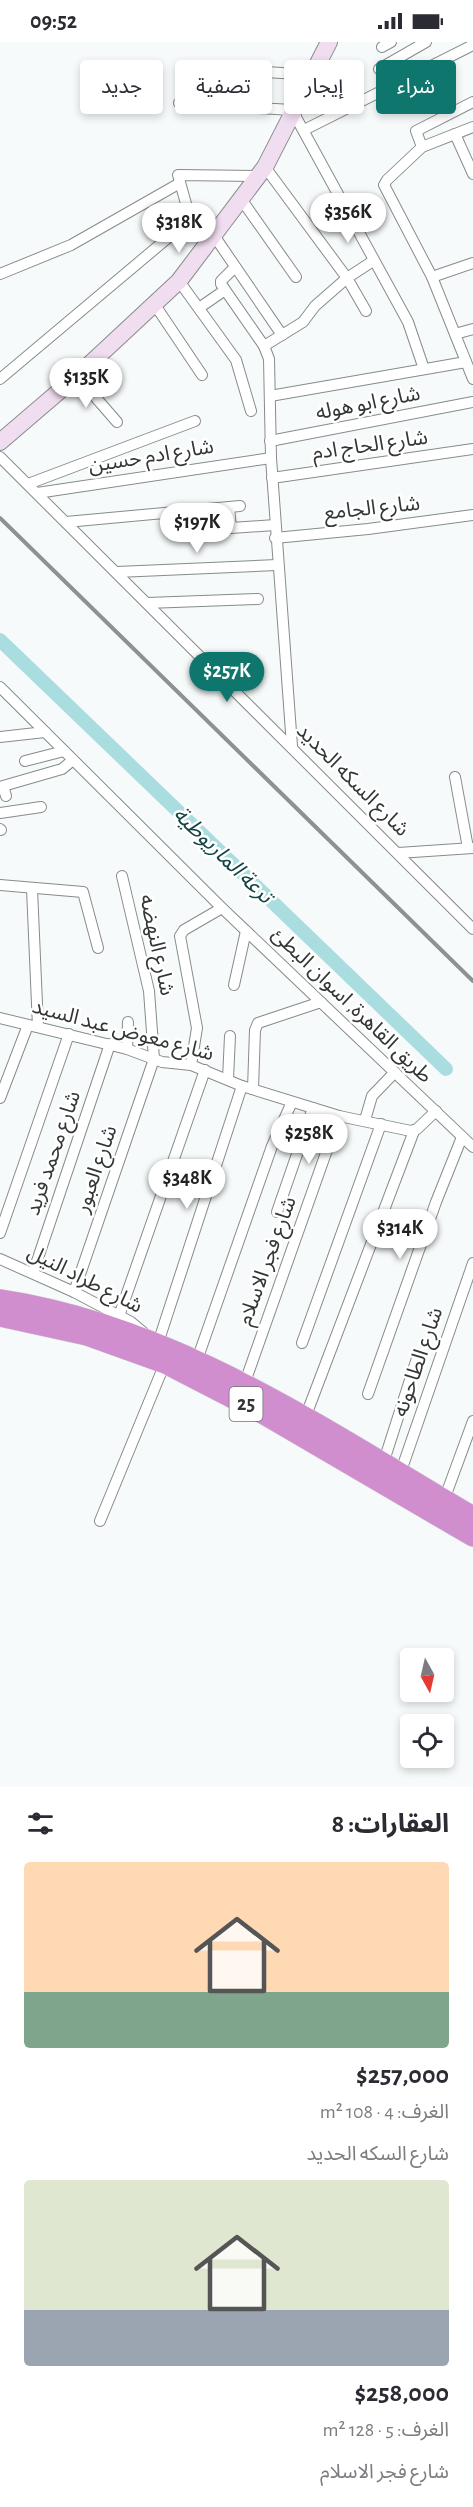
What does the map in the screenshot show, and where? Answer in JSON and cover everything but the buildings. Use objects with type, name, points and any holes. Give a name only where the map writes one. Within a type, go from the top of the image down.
[{"type":"highway","name":"25","points":[[0,1300],[89,1319],[157,1349],[473,1536]]},
{"type":"highway","name":"25","points":[[0,1316],[157,1349],[197,1360],[305,1418],[473,1517]]},
{"type":"street","points":[[320,60],[329,42]]},
{"type":"street","points":[[395,60],[426,42]]},
{"type":"street","points":[[304,130],[473,45]]},
{"type":"street","points":[[423,147],[416,130],[473,102]]},
{"type":"street","points":[[0,442],[77,376],[179,281],[215,237],[262,171],[290,114]]},
{"type":"street","points":[[294,114],[408,322],[424,369]]},
{"type":"street","points":[[270,396],[424,369],[470,371],[432,277],[384,185],[423,147],[473,127]]},
{"type":"street","points":[[455,134],[473,174]]},
{"type":"street","points":[[0,274],[71,245],[179,179],[262,171]]},
{"type":"street","points":[[262,171],[347,278],[366,311]]},
{"type":"street","points":[[0,379],[188,221],[190,218],[179,179]]},
{"type":"street","points":[[241,199],[296,277]]},
{"type":"street","points":[[215,237],[282,335]]},
{"type":"street","points":[[264,346],[303,322],[315,306],[347,278],[374,261]]},
{"type":"street","points":[[432,277],[473,263]]},
{"type":"street","points":[[235,267],[221,281],[264,346],[269,358],[274,525],[292,746]]},
{"type":"street","points":[[179,281],[236,360],[251,411]]},
{"type":"street","points":[[199,308],[225,290]]},
{"type":"street","points":[[155,305],[202,375]]},
{"type":"street","points":[[455,334],[473,329]]},
{"type":"street","points":[[77,376],[117,422]]},
{"type":"street","name":"شارع ابو هوله","points":[[270,441],[473,402]]},
{"type":"street","points":[[28,484],[195,421]]},
{"type":"street","name":"شارع الحاج ادم","points":[[272,478],[473,449]]},
{"type":"street","name":"شارع السكه الحديد","points":[[0,457],[471,924]]},
{"type":"street","name":"شارع ادم حسين","points":[[36,493],[271,458]]},
{"type":"street","points":[[66,522],[235,507],[231,528],[274,525]]},
{"type":"street","name":"شارع الجامع","points":[[275,538],[368,530],[473,515]]},
{"type":"street","points":[[117,572],[277,565]]},
{"type":"street","points":[[147,603],[258,599]]},
{"type":"street","name":"طريق القاهرة, اسوان البطئ","points":[[0,687],[4,698],[45,732],[222,908],[473,1147]]},
{"type":"street","points":[[0,736],[45,732]]},
{"type":"street","points":[[25,761],[64,751]]},
{"type":"street","points":[[6,796],[3,786],[62,769],[73,760]]},
{"type":"street","points":[[398,853],[471,848],[455,777]]},
{"type":"street","points":[[0,813],[41,807]]},
{"type":"street","name":"شارع النهضه","points":[[122,876],[149,991],[154,1059]]},
{"type":"street","points":[[0,885],[83,892],[98,948]]},
{"type":"street","points":[[0,1098],[33,1026],[32,889]]},
{"type":"street","points":[[191,1065],[197,1028],[180,936],[184,930],[222,908]]},
{"type":"street","points":[[234,985],[246,931]]},
{"type":"street","points":[[99,1521],[248,1087],[255,1030],[258,1023],[321,1002]]},
{"type":"street","name":"شارع معوض عبد السيد","points":[[0,1018],[110,1044],[154,1059],[191,1065],[248,1087],[339,1116],[414,1131]]},
{"type":"street","points":[[127,1049],[128,1022]]},
{"type":"street","points":[[0,1233],[69,1034]]},
{"type":"street","points":[[228,1079],[230,1036]]},
{"type":"street","name":"شارع محمد فريد","points":[[33,1273],[110,1044]]},
{"type":"street","name":"شارع العبور","points":[[74,1292],[154,1059]]},
{"type":"street","points":[[119,1316],[205,1070]]},
{"type":"street","points":[[365,1120],[372,1096],[395,1072]]},
{"type":"street","points":[[197,1360],[272,1146],[292,1102]]},
{"type":"street","points":[[278,1212],[313,1108]]},
{"type":"street","points":[[305,1418],[414,1131],[436,1111]]},
{"type":"street","name":"شارع فجر الاسلام","points":[[244,1385],[339,1116]]},
{"type":"street","points":[[302,1343],[381,1124]]},
{"type":"street","points":[[368,1394],[436,1202],[462,1137]]},
{"type":"street","name":"شارع طراد النيل","points":[[0,1259],[74,1292],[138,1326],[157,1349]]},
{"type":"street","name":"شارع الطاحونه","points":[[391,1469],[473,1263]]},
{"type":"street","points":[[391,1469],[417,1358]]},
{"type":"street","points":[[444,1500],[473,1421]]},
{"type":"waterway","name":"ترعة الماريوطية","points":[[0,640],[446,1069]]},
{"type":"railway","points":[[0,518],[473,981]]}]
